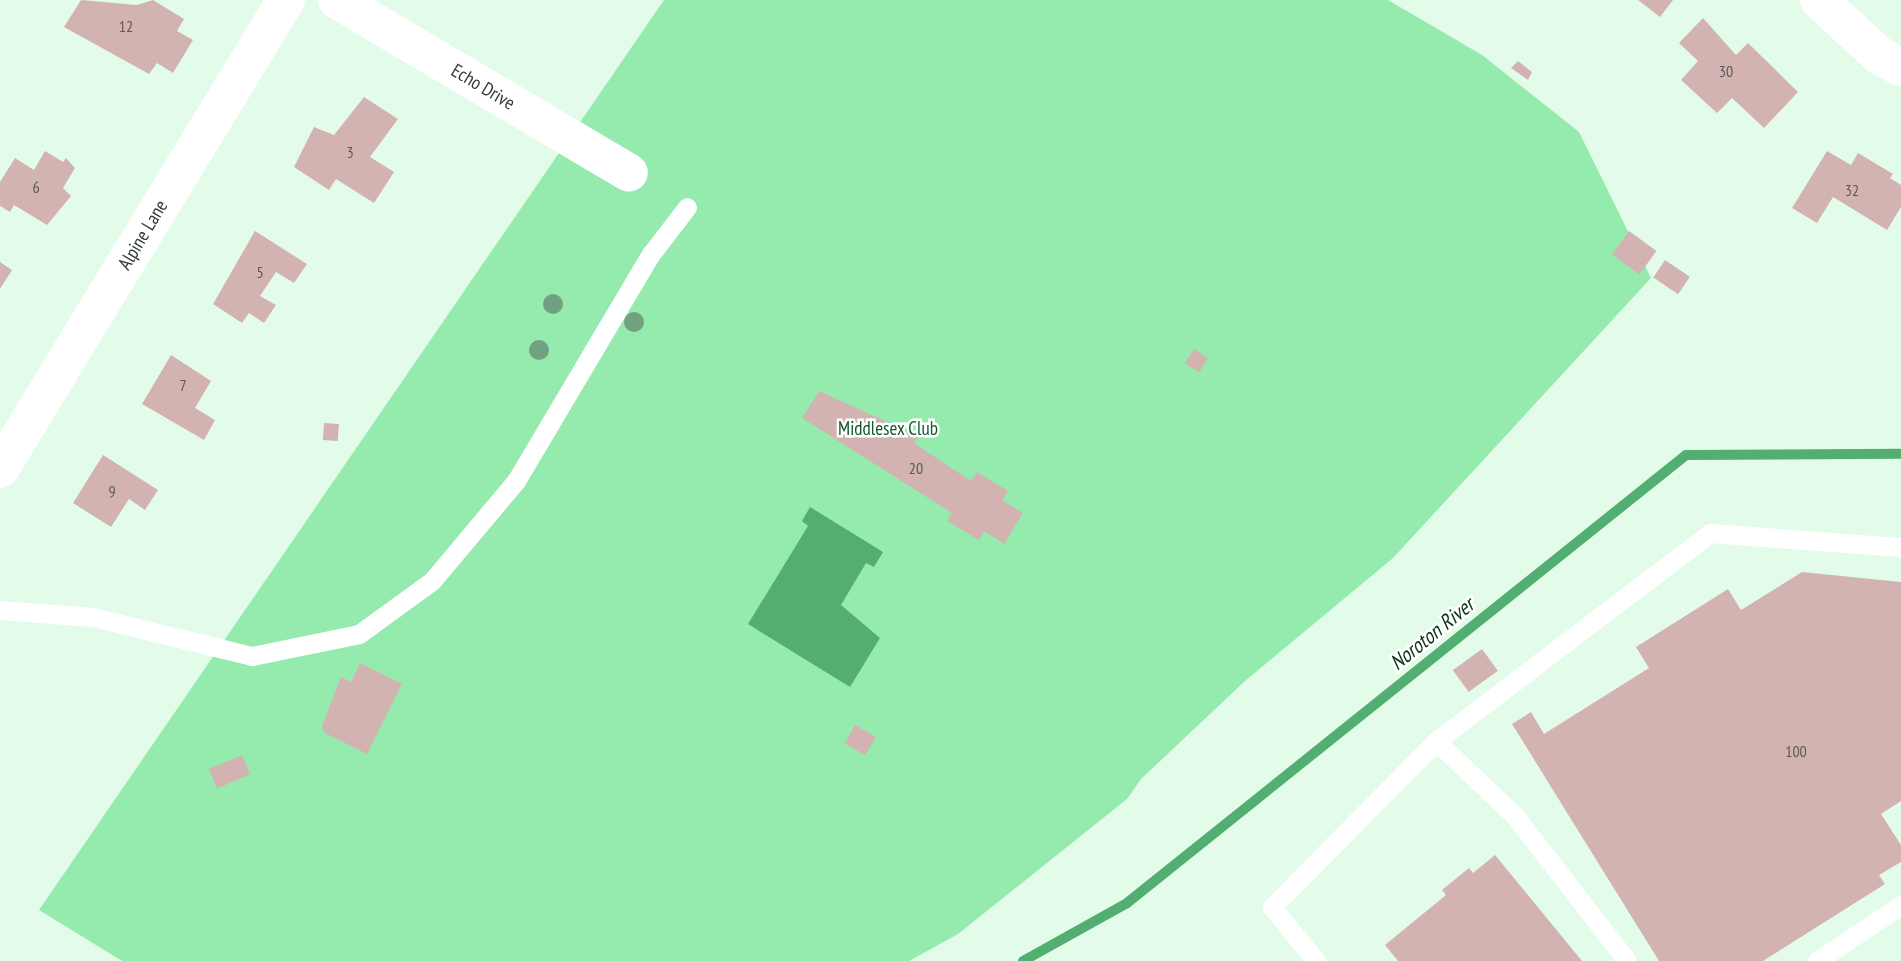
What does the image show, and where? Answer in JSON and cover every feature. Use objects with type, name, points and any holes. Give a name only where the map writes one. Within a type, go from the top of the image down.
[{"type":"street","name":"Alpine Lane","points":[[0,469],[286,0]]},
{"type":"street","name":"Echo Drive","points":[[337,0],[629,173]]},
{"type":"street","points":[[1819,0],[1880,56],[1901,66]]},
{"type":"lane","points":[[0,610],[93,617],[253,656],[359,634],[432,581],[516,481],[651,254],[687,207]]},
{"type":"lane","points":[[1316,961],[1272,907],[1436,741],[1710,533],[1901,547]]},
{"type":"lane","points":[[1436,741],[1515,816],[1627,961]]},
{"type":"lane","points":[[1817,961],[1901,905]]},
{"type":"green space","name":"Middlesex Club","points":[[664,0],[1388,0],[1482,55],[1579,132],[1651,278],[1393,558],[1245,681],[1141,779],[1127,799],[958,934],[909,961],[122,961],[39,910]]},
{"type":"shaded area","points":[[810,507],[883,552],[874,567],[866,563],[841,605],[880,638],[850,687],[748,624],[808,526],[802,521]]},
{"type":"building","points":[[81,0],[137,5],[153,0],[184,19],[177,31],[193,40],[173,73],[157,63],[149,74],[64,27]]},
{"type":"building","points":[[1638,0],[1673,0],[1660,17]]},
{"type":"building","points":[[1703,18],[1736,55],[1748,43],[1798,92],[1764,128],[1732,98],[1717,113],[1681,80],[1698,61],[1679,43]]},
{"type":"building","points":[[1518,61],[1532,72],[1528,80],[1511,68]]},
{"type":"building","points":[[364,97],[398,119],[370,157],[394,172],[374,203],[336,179],[329,190],[294,167],[314,127],[334,135]]},
{"type":"building","points":[[45,151],[63,162],[66,158],[75,168],[63,188],[71,196],[47,225],[14,205],[10,212],[0,206],[0,182],[15,158],[34,170]]},
{"type":"building","points":[[1827,151],[1851,165],[1858,153],[1893,174],[1890,178],[1901,185],[1901,207],[1887,230],[1833,197],[1817,223],[1792,208]]},
{"type":"building","points":[[255,231],[307,264],[294,283],[276,272],[260,296],[276,305],[264,323],[249,313],[242,323],[213,304]]},
{"type":"building","points":[[1629,231],[1657,251],[1639,274],[1612,254]]},
{"type":"building","points":[[1665,260],[1690,277],[1678,294],[1653,277]]},
{"type":"building","points":[[0,262],[12,270],[0,289]]},
{"type":"building","points":[[1194,349],[1208,358],[1199,373],[1185,363]]},
{"type":"building","points":[[171,355],[211,381],[195,408],[215,420],[204,440],[142,404]]},
{"type":"building","points":[[819,391],[918,436],[914,443],[971,481],[977,472],[1008,491],[1002,500],[1023,513],[1004,544],[984,531],[979,540],[947,521],[952,513],[802,418]]},
{"type":"building","points":[[324,423],[339,424],[338,441],[323,440]]},
{"type":"building","points":[[103,455],[158,490],[145,510],[129,499],[111,527],[73,503]]},
{"type":"building","points":[[1802,572],[1901,582],[1901,801],[1881,814],[1901,845],[1901,862],[1879,875],[1885,884],[1763,961],[1659,961],[1512,724],[1531,712],[1544,734],[1649,668],[1636,647],[1728,589],[1741,610]]},
{"type":"building","points":[[1482,649],[1498,671],[1469,692],[1453,670]]},
{"type":"building","points":[[360,663],[402,684],[367,754],[325,733],[322,726],[341,677],[351,682]]},
{"type":"building","points":[[855,725],[876,737],[865,755],[844,743]]},
{"type":"building","points":[[242,755],[250,774],[217,788],[209,769]]},
{"type":"building","points":[[1495,855],[1582,961],[1398,961],[1385,945],[1446,895],[1442,890],[1469,868],[1473,873]]},
{"type":"waterway","name":"Noroton River","points":[[1023,961],[1127,903],[1686,455],[1901,454]]}]
